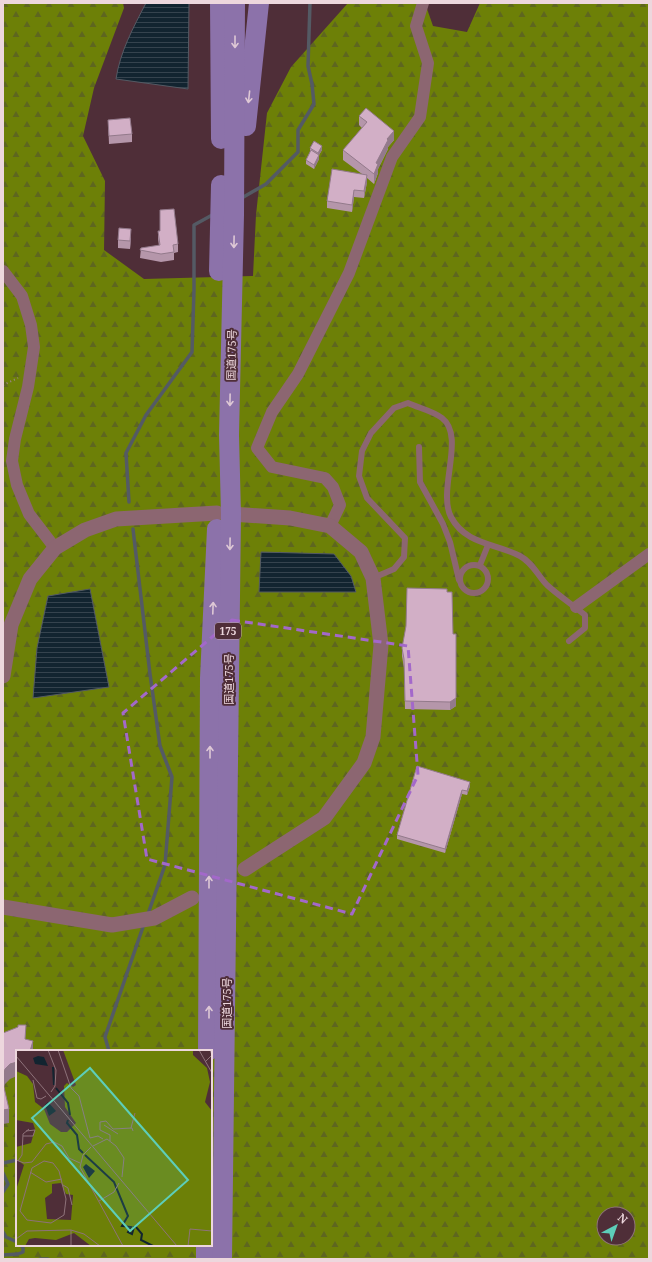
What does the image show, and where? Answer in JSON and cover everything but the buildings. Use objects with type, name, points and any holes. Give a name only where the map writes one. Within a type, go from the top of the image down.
[{"type":"highway","name":"国道175号","points":[[220,3],[221,175],[216,436],[224,513],[222,1259]]},
{"type":"highway","name":"国道175号","points":[[208,1050],[210,678],[230,435],[234,216],[235,3]]},
{"type":"highway","points":[[234,216],[241,174],[259,3]]},
{"type":"highway","points":[[206,1246],[206,1259]]},
{"type":"street","points":[[330,526],[340,505],[333,487],[325,478],[272,467],[257,448],[272,412],[298,374],[349,273],[392,157],[420,117],[428,63],[416,26],[423,3]]},
{"type":"street","points":[[3,271],[22,296],[31,325],[34,348],[30,377],[14,439],[12,461],[16,485],[30,514],[54,548]]},
{"type":"street","points":[[3,676],[11,625],[30,579],[54,548],[85,530],[116,519],[224,513],[290,518],[330,526],[361,552],[373,578],[381,645],[372,737],[364,763],[324,818],[245,869]]},
{"type":"street","points":[[576,607],[649,554]]},
{"type":"street","points":[[3,908],[112,924],[154,918],[192,898]]},
{"type":"lane","points":[[373,578],[394,569],[404,557],[405,538],[366,498],[358,476],[362,451],[371,433],[394,408],[408,403],[442,418],[451,430],[452,444],[446,495],[451,516],[462,533],[521,556],[532,566],[547,585],[585,615],[585,628],[569,641]]},
{"type":"lane","points":[[419,446],[420,482],[443,524],[450,542],[460,580],[464,589],[468,592],[477,593],[481,591],[487,585],[488,576],[480,565],[475,564],[466,567],[460,575],[460,580]]},
{"type":"lane","points":[[480,565],[488,544]]},
{"type":"path","points":[[3,385],[20,378],[30,377]]},
{"type":"highlighted area","points":[[232,620],[408,646],[418,775],[352,914],[147,859],[123,713]]},
{"type":"green space","points":[[3,3],[123,3],[124,8],[94,88],[83,136],[105,181],[104,250],[144,279],[253,276],[256,215],[267,113],[291,67],[348,3],[425,3],[433,26],[467,32],[480,3],[649,3],[649,1259],[3,1259]]},
{"type":"water","points":[[146,3],[189,3],[188,89],[116,79],[124,50]]},
{"type":"water","points":[[261,552],[334,554],[351,576],[356,592],[259,592]]},
{"type":"water","points":[[90,589],[109,687],[33,698],[37,648],[48,596]]},
{"type":"waterway","points":[[240,199],[266,184],[298,152],[298,130],[314,104],[308,66],[310,3]]},
{"type":"waterway","points":[[129,502],[126,453],[146,415],[192,352],[194,225],[214,214]]},
{"type":"waterway","points":[[133,529],[160,746],[172,777],[165,865],[148,914]]},
{"type":"waterway","points":[[109,1050],[105,1037],[144,924]]},
{"type":"waterway","points":[[3,1163],[16,1160]]},
{"type":"waterway","points":[[3,1173],[8,1184],[3,1192]]},
{"type":"waterway","points":[[3,1232],[6,1237],[16,1242]]},
{"type":"waterway","points":[[3,1255],[18,1254],[23,1252],[23,1247],[22,1246]]},
{"type":"waterway","points":[[40,1259],[48,1259]]}]
